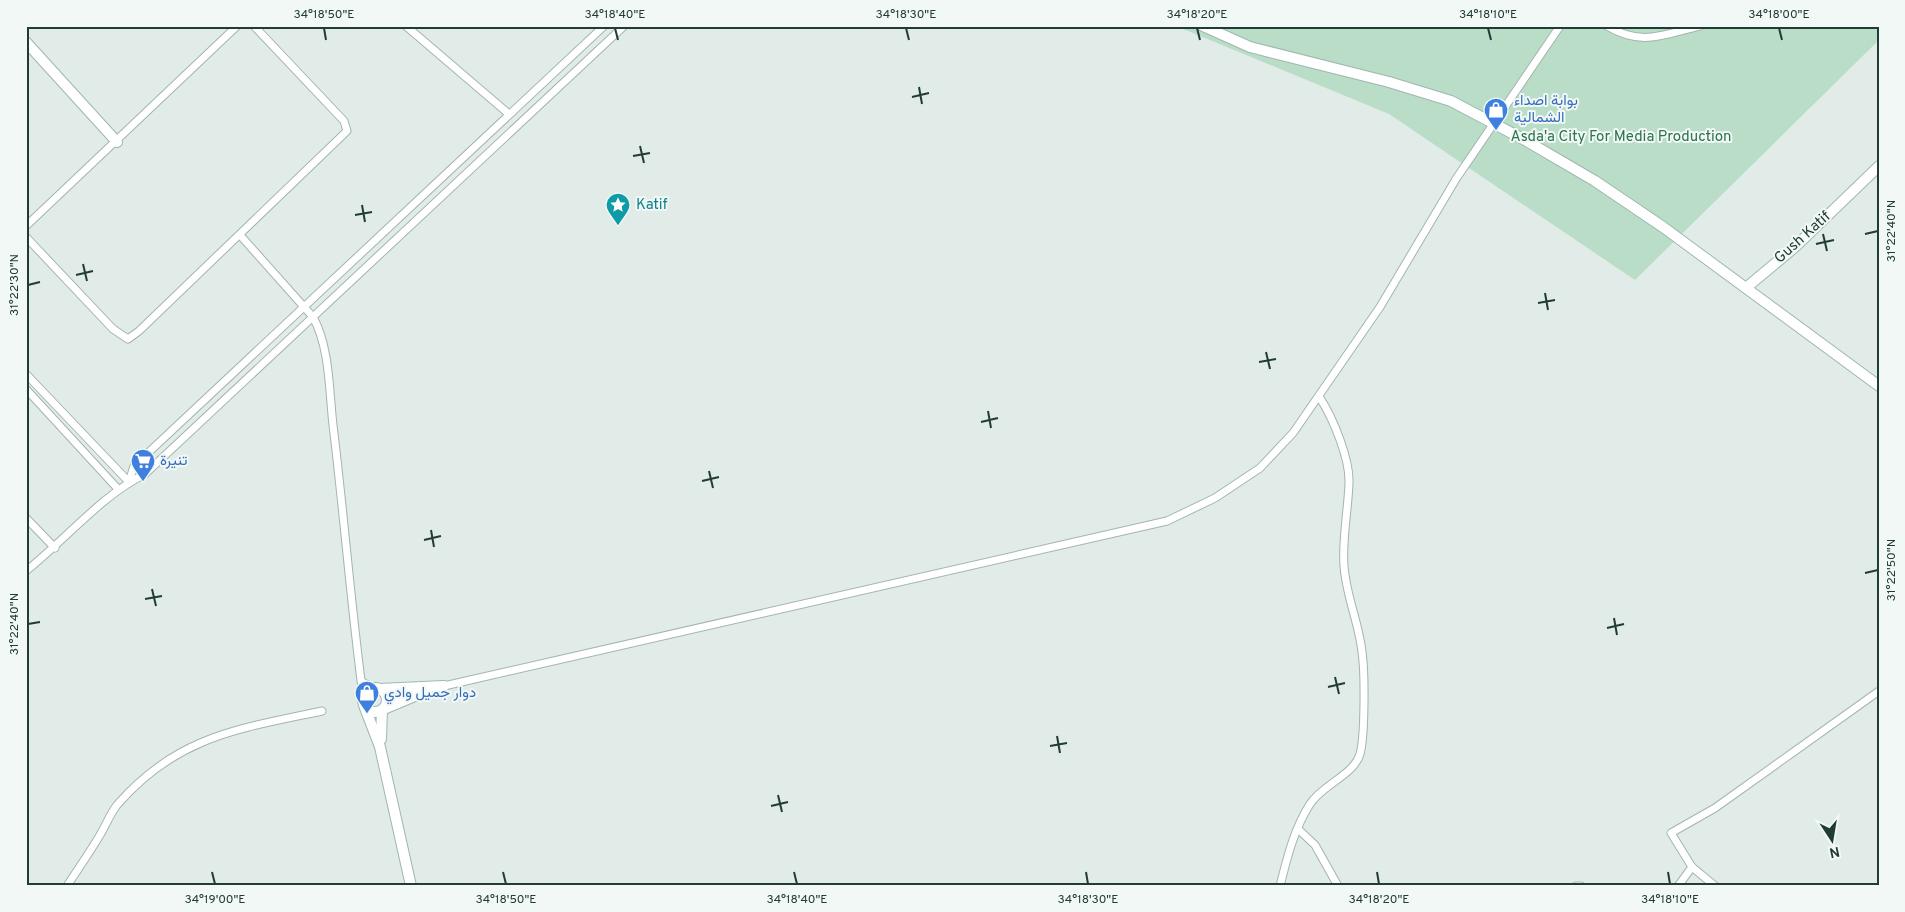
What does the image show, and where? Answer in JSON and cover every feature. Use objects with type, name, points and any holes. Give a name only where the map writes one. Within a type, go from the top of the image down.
[{"type":"main road","points":[[1203,26],[1250,47],[1389,82],[1451,101],[1495,124],[1595,181],[1747,287],[1806,334],[1879,386]]},
{"type":"main road","points":[[26,42],[117,142]]},
{"type":"main road","name":"Gush Katif","points":[[1747,287],[1796,246],[1879,166]]},
{"type":"main road","points":[[411,886],[380,747],[362,702],[363,696],[367,691],[376,689],[444,686]]},
{"type":"main road","points":[[365,708],[374,713],[413,696],[444,686]]},
{"type":"main road","points":[[376,689],[387,698],[383,709],[380,747]]},
{"type":"street","points":[[26,226],[117,142],[237,26]]},
{"type":"street","points":[[26,237],[113,329],[128,339],[240,235],[346,131],[344,120],[254,26]]},
{"type":"street","points":[[406,26],[509,114]]},
{"type":"street","points":[[129,482],[134,466],[604,26]]},
{"type":"street","points":[[26,572],[55,548],[118,489],[145,474],[624,26]]},
{"type":"street","points":[[444,686],[1166,521],[1215,498],[1260,468],[1293,433],[1320,398],[1380,307],[1456,179],[1560,26]]},
{"type":"street","points":[[1607,26],[1621,34],[1638,38],[1700,26]]},
{"type":"street","points":[[240,235],[313,317],[318,327],[327,373],[363,696]]},
{"type":"street","points":[[26,374],[129,482]]},
{"type":"street","points":[[26,389],[118,489]]},
{"type":"street","points":[[1280,886],[1289,850],[1310,805],[1323,788],[1352,769],[1360,754],[1363,708],[1362,652],[1347,592],[1344,566],[1344,520],[1349,482],[1343,451],[1328,410],[1320,398]]},
{"type":"street","points":[[26,518],[55,548]]},
{"type":"street","points":[[362,682],[376,689]]},
{"type":"street","points":[[1715,886],[1692,868],[1671,833],[1715,808],[1879,691]]},
{"type":"street","points":[[67,886],[116,807],[145,776],[167,760],[225,732],[322,711]]},
{"type":"street","points":[[1298,828],[1315,845],[1338,886]]},
{"type":"street","points":[[1678,886],[1692,868]]},
{"type":"street","points":[[1576,886],[1581,886]]},
{"type":"green space","name":"Asda'a City For Media Production","points":[[1176,26],[1879,26],[1879,40],[1635,280],[1389,114]]},
{"type":"place","name":"بوابة اصداء الشمالية","points":[[1496,131]]},
{"type":"place","name":"Katif","points":[[618,226]]},
{"type":"place","name":"تنيرة","points":[[143,482]]},
{"type":"place","name":"دوار جميل وادي","points":[[367,714]]}]
